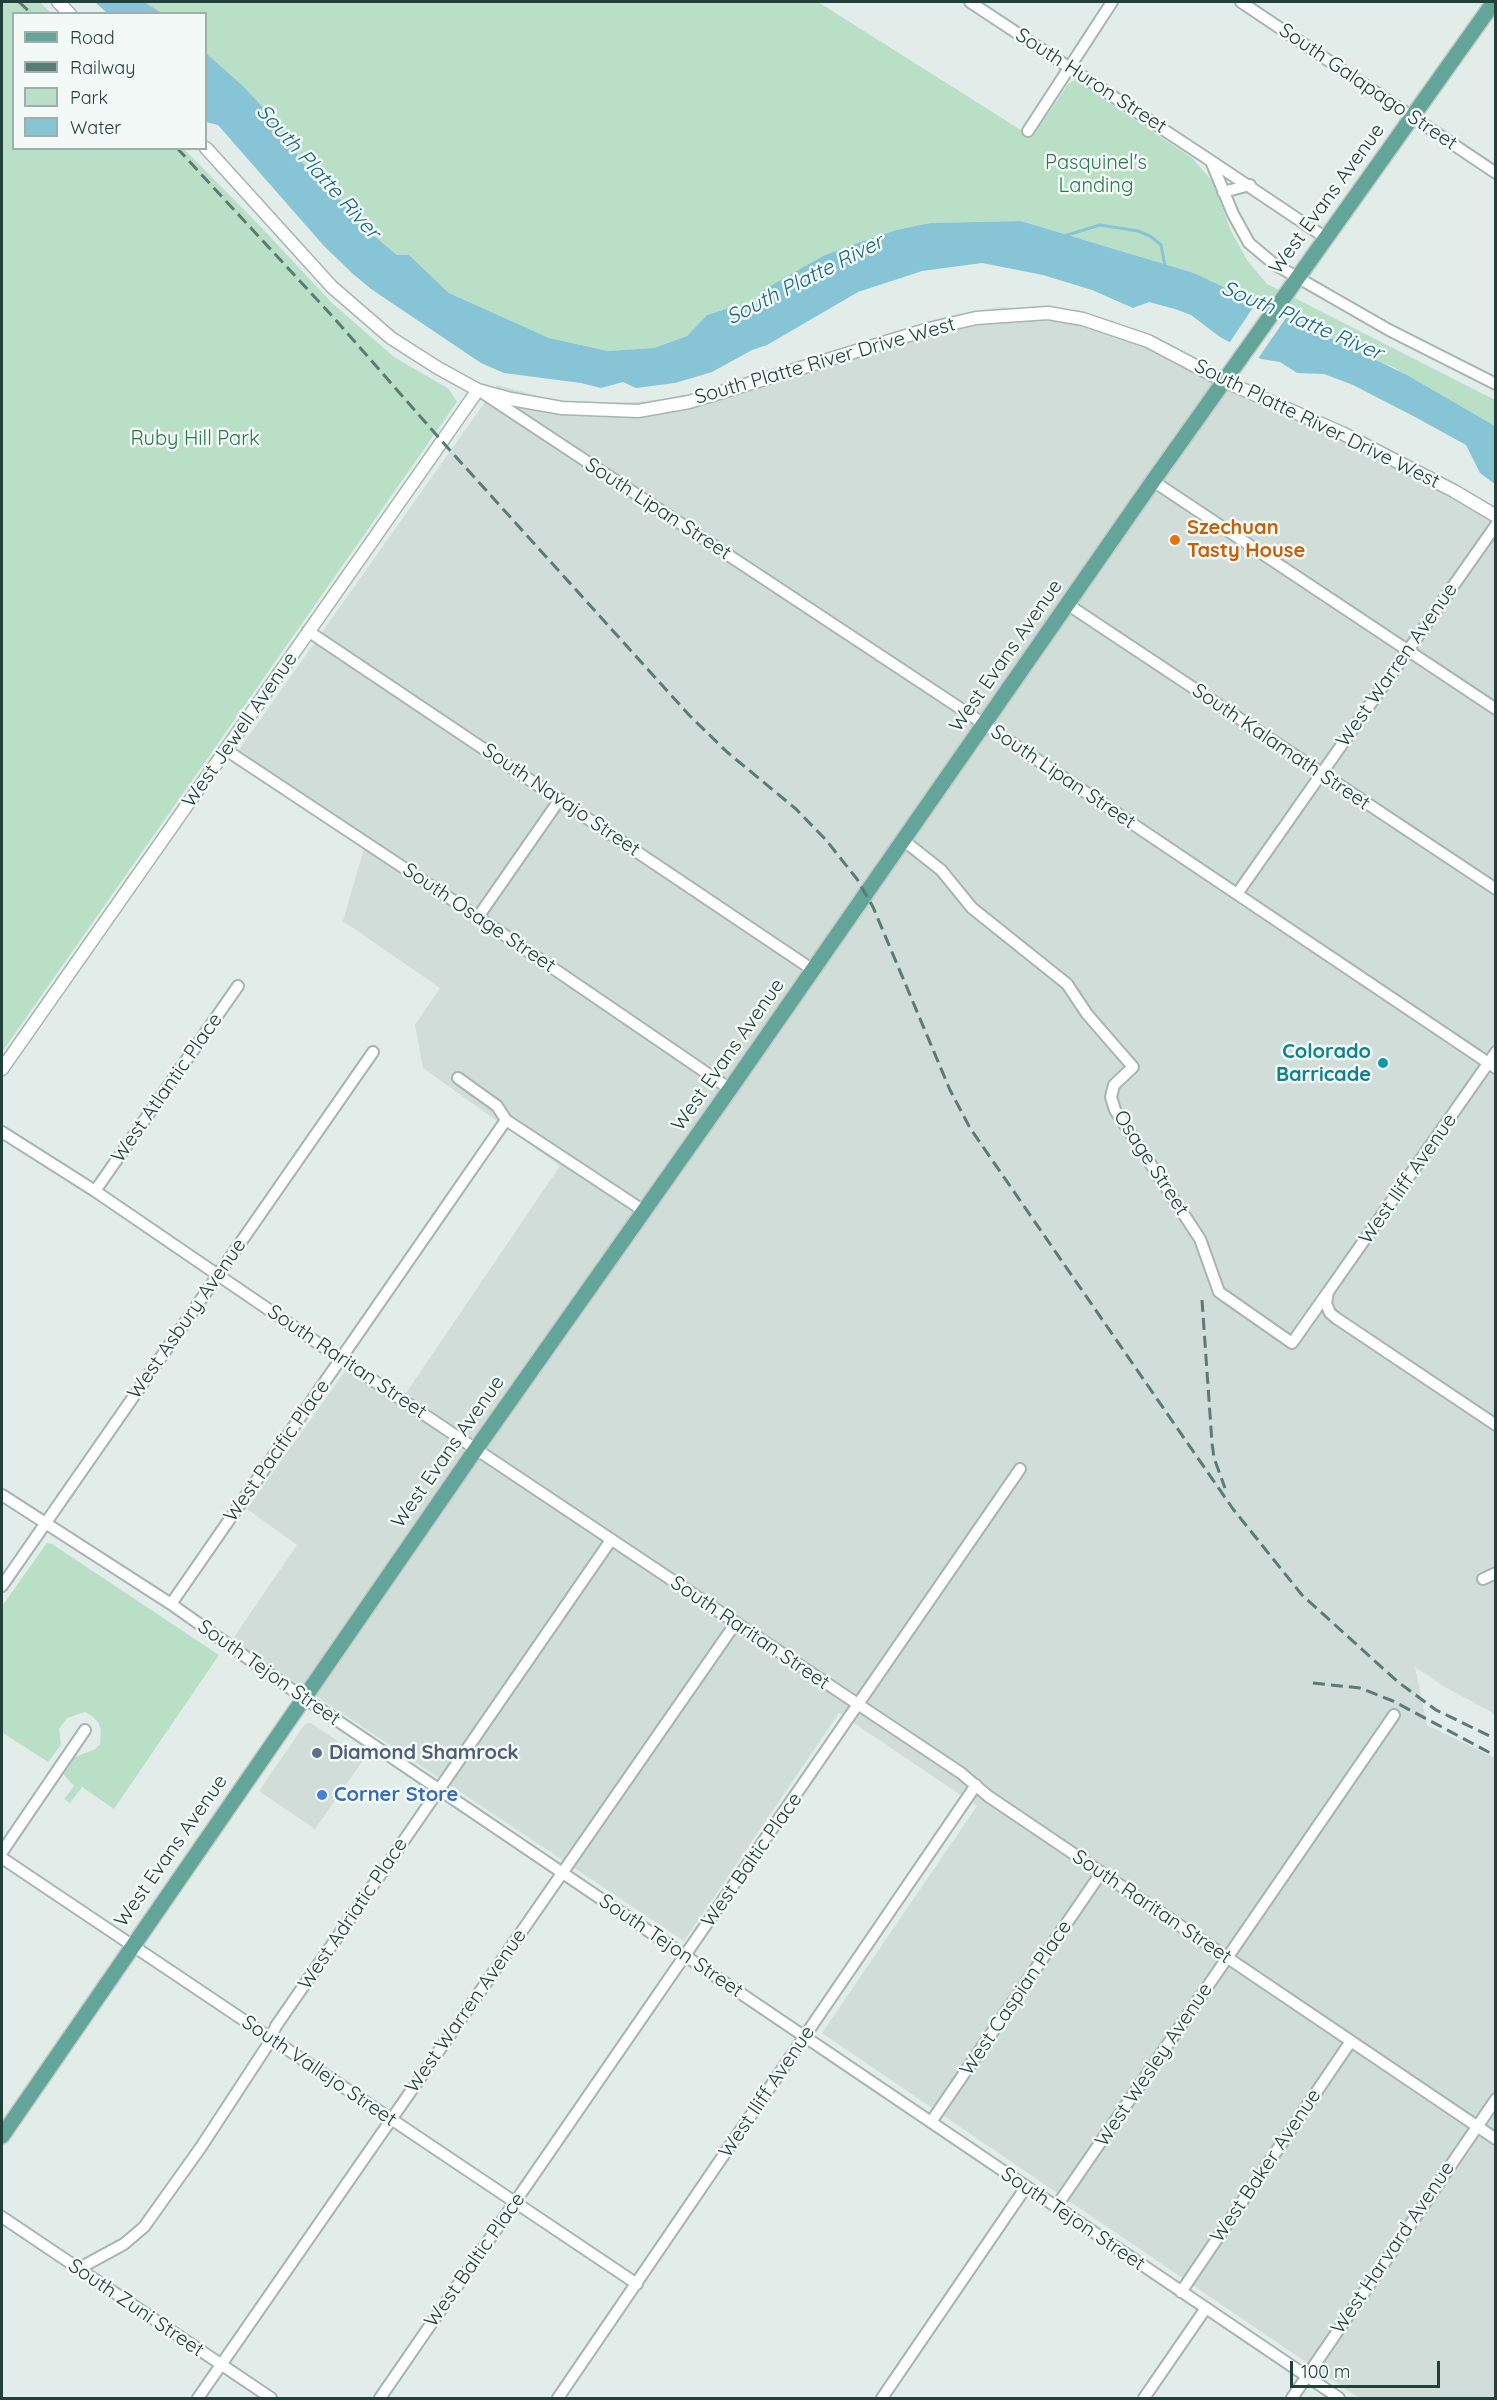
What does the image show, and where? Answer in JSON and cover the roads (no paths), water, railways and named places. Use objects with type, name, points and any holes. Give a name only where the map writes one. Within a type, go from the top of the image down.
[{"type":"main road","name":"West Evans Avenue","points":[[2,2136],[476,1449],[1228,375],[1490,8]]},
{"type":"street","name":"South Huron Street","points":[[970,2],[1250,185],[1326,238]]},
{"type":"street","points":[[1028,131],[1112,2]]},
{"type":"street","name":"South Galapago Street","points":[[1241,2],[1496,173]]},
{"type":"street","name":"South Platte River Drive West","points":[[207,149],[332,287],[391,338],[478,390],[511,399],[562,408],[638,411],[689,402],[929,329],[975,318],[1047,313],[1114,327],[1228,375],[1496,516]]},
{"type":"street","points":[[1211,161],[1233,214],[1250,243],[1274,264],[1389,330],[1496,384]]},
{"type":"street","points":[[1223,192],[1250,185]]},
{"type":"street","name":"West Jewell Avenue","points":[[2,1069],[478,390]]},
{"type":"street","name":"South Lipan Street","points":[[478,390],[984,724],[1492,1066]]},
{"type":"street","points":[[1154,481],[1496,709]]},
{"type":"street","name":"West Warren Avenue","points":[[1237,894],[1496,525]]},
{"type":"street","name":"South Kalamath Street","points":[[1067,604],[1496,889]]},
{"type":"street","name":"South Navajo Street","points":[[308,631],[813,970]]},
{"type":"street","name":"South Osage Street","points":[[226,750],[478,917],[730,1089]]},
{"type":"street","points":[[478,917],[560,800]]},
{"type":"street","name":"Osage Street","points":[[903,840],[941,870],[972,908],[1067,984],[1087,1014],[1134,1067],[1114,1085],[1111,1097],[1115,1110],[1200,1239],[1219,1292],[1292,1343],[1328,1292]]},
{"type":"street","name":"West Atlantic Place","points":[[95,1191],[238,986]]},
{"type":"street","name":"West Asbury Avenue","points":[[2,1586],[373,1052]]},
{"type":"street","name":"West Iliff Avenue","points":[[1328,1292],[1492,1066],[1496,1052]]},
{"type":"street","points":[[458,1078],[497,1106],[506,1120],[644,1211]]},
{"type":"street","name":"West Pacific Place","points":[[171,1604],[506,1120]]},
{"type":"street","name":"South Raritan Street","points":[[2,1132],[95,1191],[735,1624],[961,1773],[1101,1873],[1496,2139]]},
{"type":"street","points":[[1328,1292],[1327,1307],[1336,1318],[1496,1425]]},
{"type":"street","name":"West Baltic Place","points":[[380,2398],[1020,1469]]},
{"type":"street","name":"South Tejon Street","points":[[2,1495],[171,1604],[303,1697],[1339,2398]]},
{"type":"street","name":"West Adriatic Place","points":[[78,2269],[124,2244],[144,2227],[207,2138],[267,2046],[269,2038],[611,1540]]},
{"type":"street","points":[[1483,1579],[1496,1573]]},
{"type":"street","name":"West Warren Avenue","points":[[198,2398],[735,1624]]},
{"type":"street","name":"West Wesley Avenue","points":[[1056,2207],[1394,1715]]},
{"type":"street","points":[[2,1852],[86,1730]]},
{"type":"street","name":"West Iliff Avenue","points":[[558,2398],[976,1785]]},
{"type":"street","name":"South Vallejo Street","points":[[2,1858],[636,2284]]},
{"type":"street","name":"West Caspian Place","points":[[931,2122],[1101,1873]]},
{"type":"street","name":"West Baker Avenue","points":[[1181,2292],[1351,2041]]},
{"type":"street","name":"West Harvard Avenue","points":[[1292,2398],[1496,2098]]},
{"type":"street","points":[[882,2398],[1026,2187]]},
{"type":"street","name":"South Zuni Street","points":[[2,2217],[271,2398]]},
{"type":"street","points":[[1144,2398],[1206,2308]]},
{"type":"water","points":[[95,2],[144,2],[160,12],[106,12]]},
{"type":"water","name":"South Platte River","points":[[207,54],[243,86],[286,132],[297,148],[297,158],[327,184],[360,224],[397,255],[409,255],[449,293],[549,338],[608,351],[654,348],[687,336],[707,315],[738,305],[754,306],[763,290],[825,255],[896,230],[930,223],[1021,221],[1194,273],[1407,375],[1495,426],[1495,484],[1480,473],[1466,445],[1353,385],[1324,374],[1297,373],[1280,362],[1261,359],[1220,337],[1191,315],[1149,302],[1133,308],[1092,290],[1043,275],[982,263],[922,271],[858,292],[767,345],[752,350],[712,372],[675,383],[636,388],[623,382],[601,388],[581,383],[504,373],[481,363],[371,289],[352,273],[324,246],[218,125],[207,122]]},
{"type":"waterway","points":[[1064,236],[1100,225],[1138,231],[1150,236],[1161,245],[1165,266]]},
{"type":"railway","points":[[19,2],[30,12]]},
{"type":"railway","points":[[179,150],[334,318],[689,715],[727,752],[796,809],[826,840],[857,879],[873,907],[950,1090],[970,1128],[1233,1509],[1302,1595],[1398,1682],[1436,1710],[1496,1739]]},
{"type":"railway","points":[[1202,1300],[1212,1443],[1214,1458],[1225,1488]]},
{"type":"railway","points":[[1313,1683],[1360,1688],[1393,1701],[1496,1756]]},
{"type":"place","name":"Szechuan Tasty House","points":[[1175,540]]},
{"type":"place","name":"Colorado Barricade","points":[[1383,1063]]},
{"type":"place","name":"Diamond Shamrock","points":[[317,1753]]},
{"type":"place","name":"Corner Store","points":[[322,1795]]},
{"type":"park label","name":"Pasquinel's Landing","points":[[1096,174]]},
{"type":"park label","name":"Ruby Hill Park","points":[[195,439]]}]
